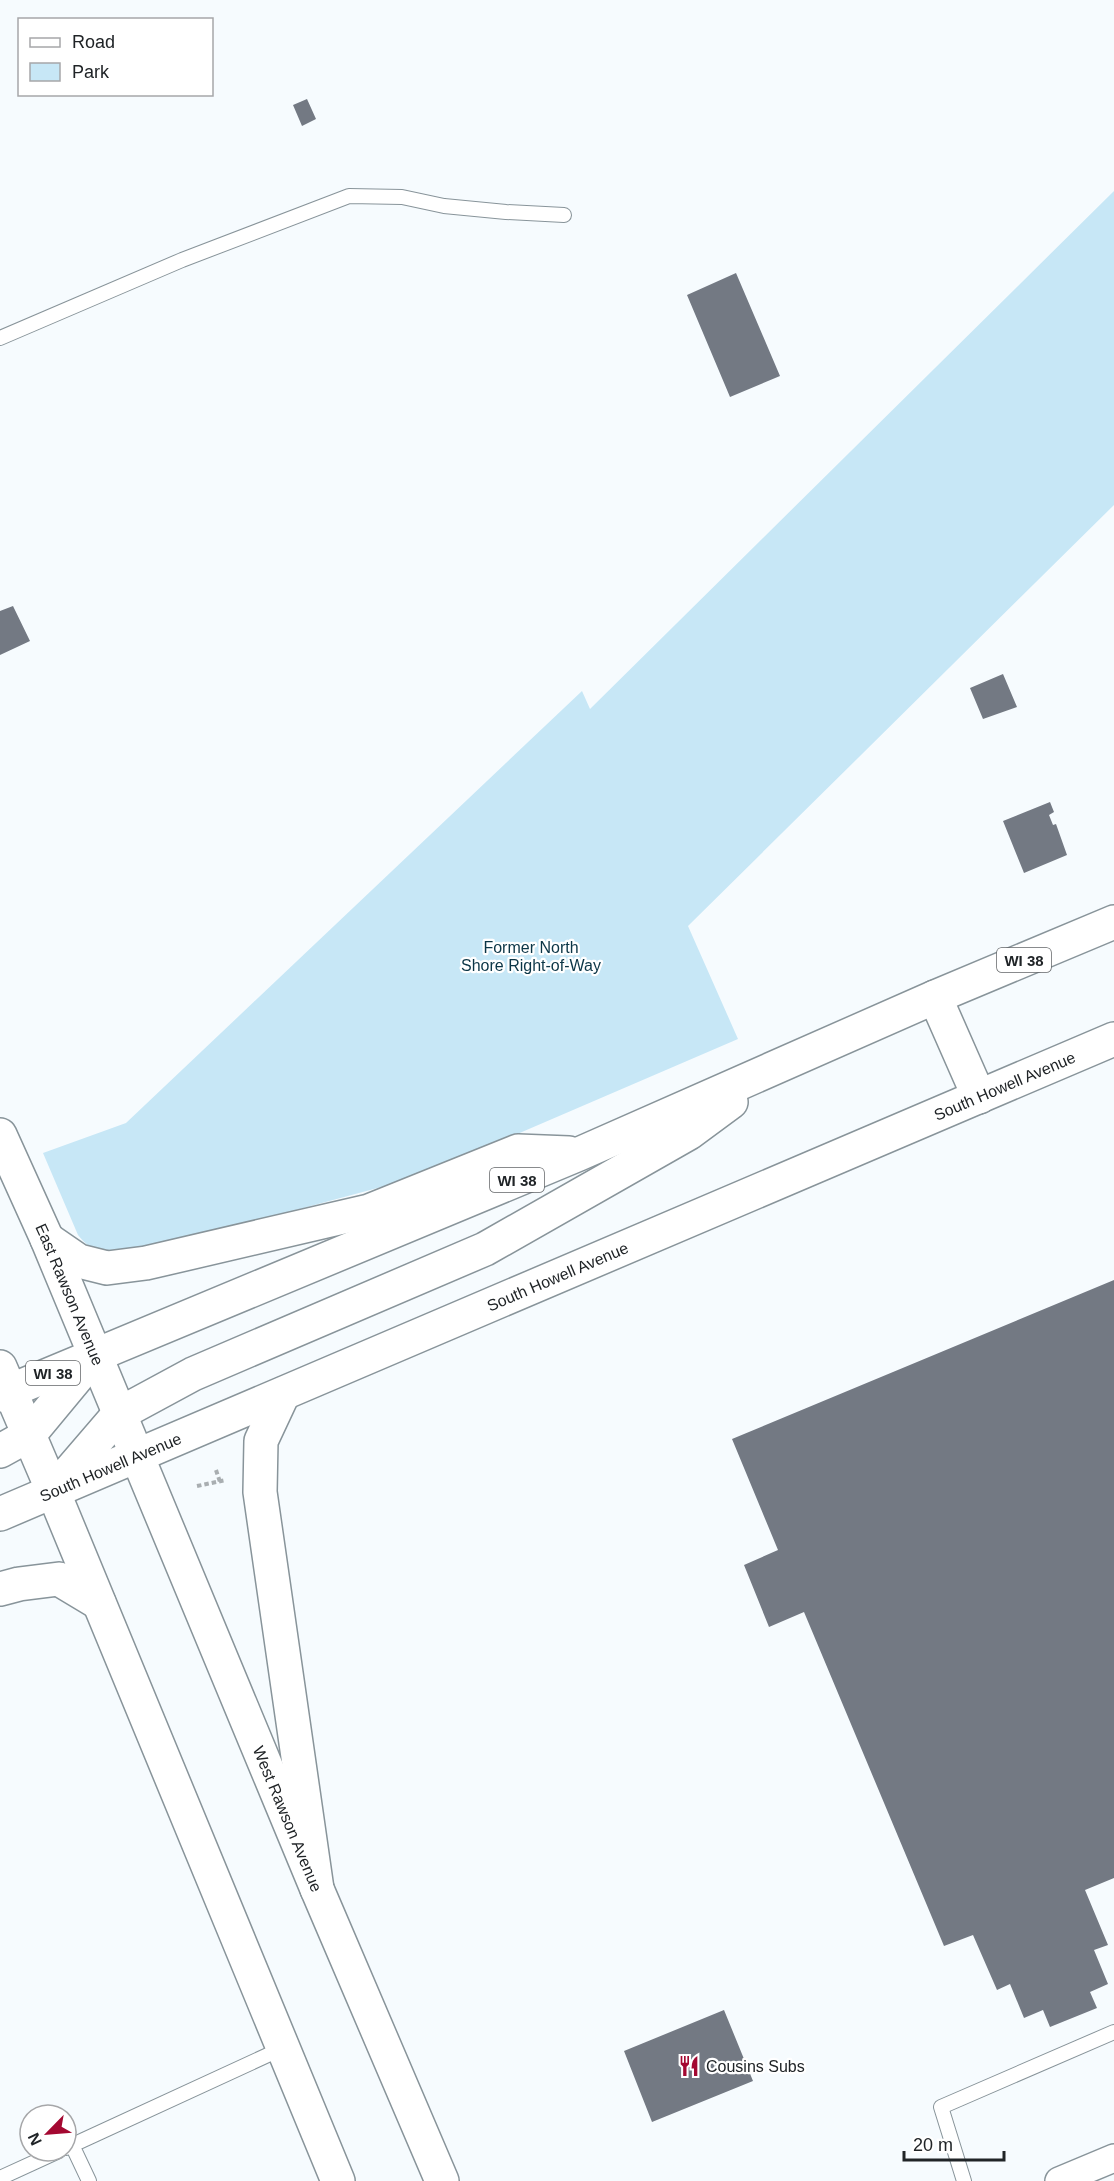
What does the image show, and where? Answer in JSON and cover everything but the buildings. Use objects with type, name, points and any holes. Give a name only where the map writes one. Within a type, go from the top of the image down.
[{"type":"main road","name":"WI 38","points":[[4,1384],[95,1355],[579,1154],[935,997],[1114,922]]},
{"type":"main road","points":[[935,997],[979,1097]]},
{"type":"main road","name":"South Howell Avenue","points":[[0,1514],[1114,1039]]},
{"type":"main road","points":[[53,1491],[119,1414],[193,1374],[485,1250],[689,1133],[776,1068]]},
{"type":"main road","name":"East Rawson Avenue","points":[[0,1135],[47,1239],[136,1456]]},
{"type":"main road","points":[[47,1239],[79,1262],[107,1268],[146,1263],[369,1211],[518,1151],[579,1154]]},
{"type":"main road","points":[[0,1451],[29,1435],[95,1355]]},
{"type":"main road","points":[[4,1384],[53,1491],[338,2181]]},
{"type":"main road","points":[[284,1394],[261,1441],[260,1492],[317,1889]]},
{"type":"main road","name":"West Rawson Avenue","points":[[136,1456],[442,2181]]},
{"type":"main road","points":[[0,1589],[59,1579],[99,1603]]},
{"type":"street","points":[[1059,2181],[1114,2158]]},
{"type":"lane","points":[[0,338],[182,260],[349,196],[402,197],[444,206],[564,214]]},
{"type":"lane","points":[[964,2181],[941,2107],[1114,2032]]},
{"type":"lane","points":[[78,2142],[283,2048]]},
{"type":"lane","points":[[78,2162],[89,2181]]},
{"type":"lane","points":[[0,2178],[33,2163]]},
{"type":"path","points":[[216,1470],[220,1482]]},
{"type":"path","points":[[197,1486],[235,1479]]},
{"type":"green space","name":"Former North Shore Right-of-Way","points":[[1114,191],[1114,505],[688,926],[738,1039],[471,1154],[385,1186],[129,1255],[100,1251],[89,1246],[78,1235],[43,1153],[126,1123],[582,691],[590,709]]},
{"type":"place","name":"Cousins Subs","points":[[689,2066]]}]
